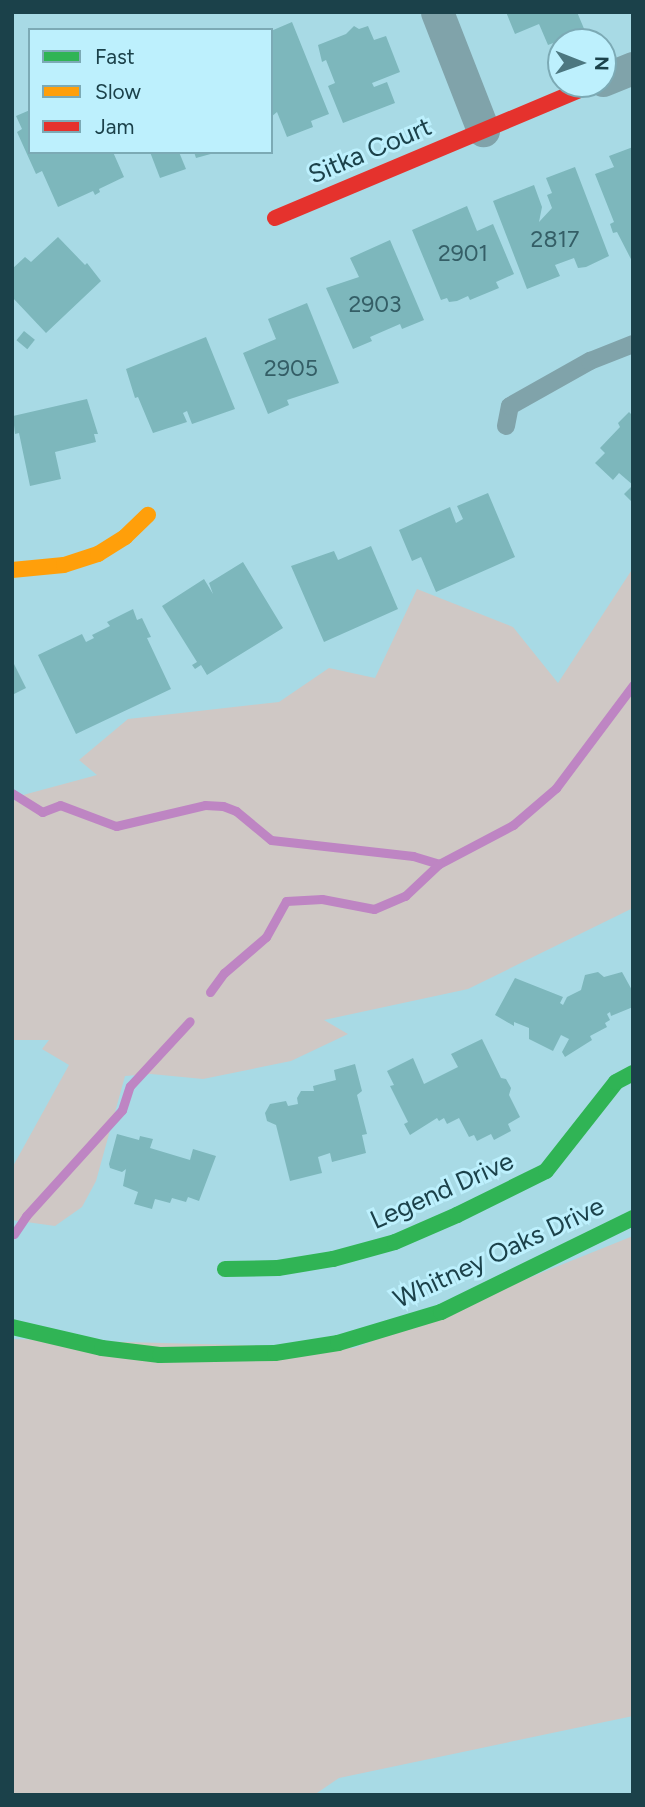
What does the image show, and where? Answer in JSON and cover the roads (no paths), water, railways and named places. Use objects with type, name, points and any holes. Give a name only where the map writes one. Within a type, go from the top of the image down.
[{"type":"street","points":[[437,12],[483,130]]},
{"type":"street","name":"Sitka Court","points":[[275,218],[560,98]]},
{"type":"street","points":[[12,570],[64,565],[98,554],[125,537],[148,515]]},
{"type":"street","name":"Legend Drive","points":[[225,1269],[278,1268],[333,1259],[396,1242],[457,1215],[546,1171],[617,1082],[633,1073]]},
{"type":"street","name":"Whitney Oaks Drive","points":[[12,1327],[102,1348],[160,1355],[275,1353],[338,1343],[441,1312],[633,1218]]},
{"type":"lane","points":[[506,426],[510,406],[581,366],[633,344]]},
{"type":"waterway","points":[[12,793],[42,812],[60,805],[116,826],[205,805],[223,806],[236,811],[271,840],[413,856],[439,864],[513,825],[556,788],[633,685]]},
{"type":"waterway","points":[[210,992],[224,973],[266,937],[286,901],[322,899],[374,909],[405,896],[439,864]]},
{"type":"waterway","points":[[14,1234],[26,1216],[122,1110],[130,1086],[190,1021]]}]
